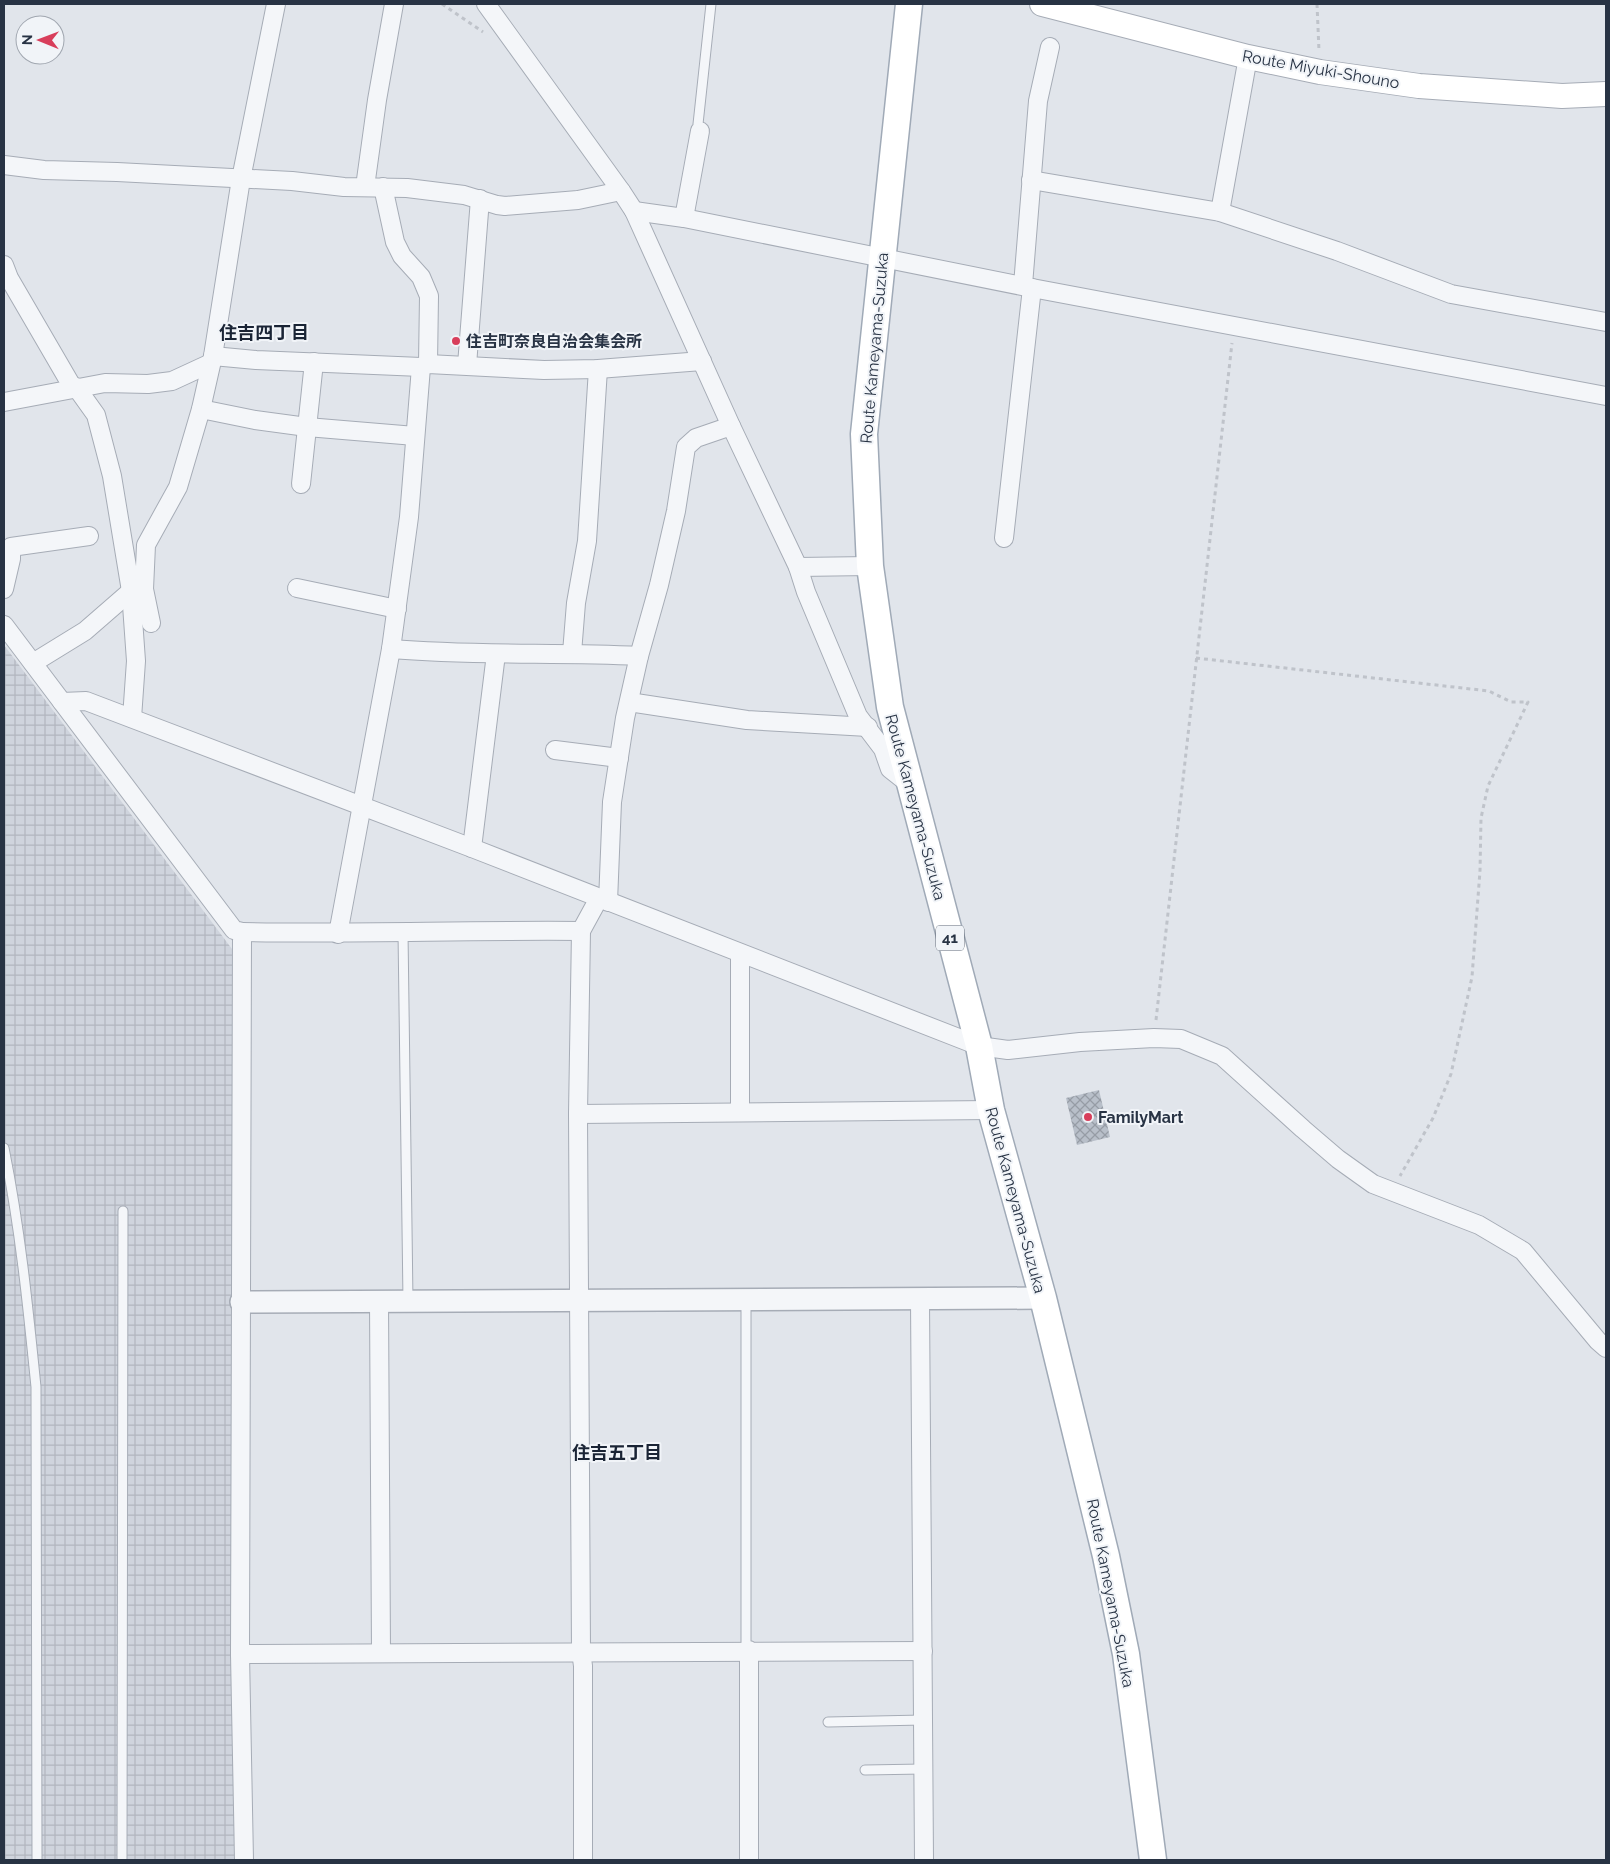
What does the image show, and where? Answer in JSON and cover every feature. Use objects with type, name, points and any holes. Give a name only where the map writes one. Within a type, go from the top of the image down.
[{"type":"main road","name":"Route Kameyama-Suzuka","points":[[909,4],[864,434],[870,566],[890,707],[979,1046],[991,1110],[1043,1298],[1106,1556],[1122,1636],[1153,1860]]},
{"type":"main road","name":"Route Miyuki-Shouno","points":[[1042,4],[1248,57],[1320,72],[1419,86],[1562,96],[1606,94]]},
{"type":"street","points":[[132,718],[138,590],[146,545],[178,487],[201,409],[212,359],[241,179],[276,4]]},
{"type":"street","points":[[365,187],[377,100],[394,4]]},
{"type":"street","points":[[486,4],[513,44],[621,190],[634,211],[731,426],[798,568],[806,592],[858,716],[868,727],[883,750],[890,769],[909,784]]},
{"type":"street","points":[[1004,538],[1027,286],[1031,180],[1038,101],[1050,47]]},
{"type":"street","points":[[1220,212],[1248,57]]},
{"type":"street","points":[[684,218],[700,131]]},
{"type":"street","points":[[4,164],[44,170],[241,179],[344,187],[383,187],[464,195],[505,206],[578,200],[621,190]]},
{"type":"street","points":[[1031,180],[1220,212],[1337,251],[1451,294],[1606,322]]},
{"type":"street","points":[[338,934],[392,649],[409,517],[415,436],[425,365],[429,296],[421,277],[402,256],[394,242],[383,187]]},
{"type":"street","points":[[467,365],[480,199]]},
{"type":"street","points":[[634,211],[684,218],[1234,326],[1606,396]]},
{"type":"street","points":[[4,266],[9,278],[74,388],[96,415],[138,590],[151,623]]},
{"type":"street","points":[[4,402],[105,382],[148,384],[172,381],[212,359],[467,365],[544,370],[598,369],[702,361]]},
{"type":"street","points":[[301,484],[314,362]]},
{"type":"street","points":[[572,653],[576,603],[587,541],[598,369]]},
{"type":"street","points":[[201,409],[255,420],[307,427],[415,436]]},
{"type":"street","points":[[583,1860],[578,1114],[581,931],[603,900],[612,802],[628,702],[659,585],[676,511],[686,447],[696,438],[731,426]]},
{"type":"street","points":[[4,588],[11,559],[11,547],[89,536]]},
{"type":"street","points":[[798,568],[870,566]]},
{"type":"street","points":[[297,588],[397,609]]},
{"type":"street","points":[[33,663],[85,631],[138,590]]},
{"type":"street","points":[[4,625],[234,930],[242,932],[338,934],[581,931]]},
{"type":"street","points":[[392,649],[446,654],[537,655],[572,653],[639,656]]},
{"type":"street","points":[[472,848],[496,654]]},
{"type":"street","points":[[62,702],[86,701],[132,718],[472,848],[979,1046],[1008,1050],[1080,1042],[1154,1038],[1181,1039],[1222,1056],[1338,1159],[1373,1184],[1479,1224],[1523,1251],[1598,1341],[1606,1348]]},
{"type":"street","points":[[628,702],[747,720],[868,727]]},
{"type":"street","points":[[555,750],[619,758]]},
{"type":"street","points":[[242,932],[240,1654],[244,1860]]},
{"type":"street","points":[[740,954],[740,1112]]},
{"type":"street","points":[[578,1114],[991,1110]]},
{"type":"street","points":[[241,1302],[1043,1298]]},
{"type":"street","points":[[920,1300],[924,1860]]},
{"type":"street","points":[[378,1301],[381,1653]]},
{"type":"street","points":[[747,1650],[749,1860]]},
{"type":"street","points":[[240,1654],[923,1650]]},
{"type":"lane","points":[[700,131],[698,124],[711,4]]},
{"type":"lane","points":[[403,932],[408,1301]]},
{"type":"lane","points":[[4,1148],[14,1196],[36,1387],[37,1860]]},
{"type":"lane","points":[[122,1211],[122,1860]]},
{"type":"lane","points":[[746,1300],[747,1650]]},
{"type":"lane","points":[[828,1722],[923,1720]]},
{"type":"lane","points":[[865,1770],[923,1769]]},
{"type":"path","points":[[442,4],[503,46],[513,44]]},
{"type":"path","points":[[1317,4],[1320,72]]},
{"type":"path","points":[[1154,1038],[1234,326]]},
{"type":"path","points":[[1196,658],[1489,691],[1511,702],[1528,702],[1488,786],[1481,818],[1480,871],[1472,977],[1451,1074],[1433,1118],[1391,1192]]},
{"type":"shaded area","points":[[4,645],[232,949],[237,1860],[4,1860]]},
{"type":"building","name":"FamilyMart","points":[[1099,1090],[1110,1137],[1077,1145],[1066,1098]]},
{"type":"place","name":"住吉町奈良自治会集会所","points":[[456,341]]},
{"type":"place","name":"FamilyMart","points":[[1088,1117]]},
{"type":"district","name":"住吉四丁目","points":[[264,333]]},
{"type":"district","name":"住吉五丁目","points":[[617,1453]]}]
